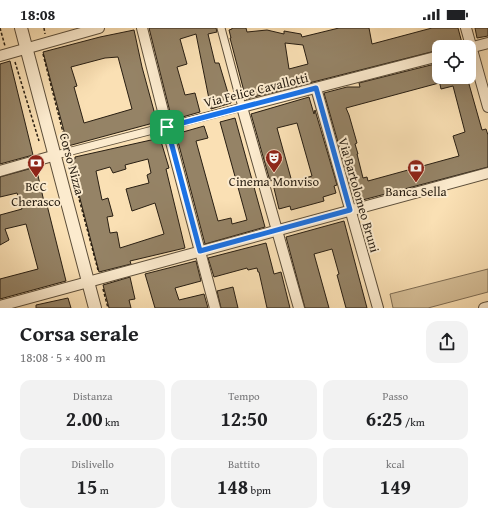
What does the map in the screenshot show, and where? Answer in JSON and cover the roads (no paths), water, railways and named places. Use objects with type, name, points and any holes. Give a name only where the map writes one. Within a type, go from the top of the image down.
[{"type":"street","name":"Corso Nizza","points":[[21,28],[27,49],[50,157],[95,308]]},
{"type":"street","points":[[0,56],[99,28]]},
{"type":"street","points":[[142,28],[215,308]]},
{"type":"street","points":[[221,28],[299,308]]},
{"type":"street","points":[[466,28],[468,40]]},
{"type":"street","points":[[476,46],[488,43]]},
{"type":"street","name":"Via Felice Cavallotti","points":[[50,157],[432,58]]},
{"type":"street","points":[[476,68],[488,107]]},
{"type":"street","name":"Via Bartolomeo Bruni","points":[[316,88],[378,308]]},
{"type":"street","points":[[0,171],[50,157]]},
{"type":"street","points":[[0,306],[488,173]]},
{"type":"street","points":[[484,308],[488,307]]},
{"type":"place","name":"Cinema Monviso","points":[[274,173]]},
{"type":"place","name":"BCC Cherasco","points":[[36,178]]},
{"type":"place","name":"Banca Sella","points":[[416,183]]}]
